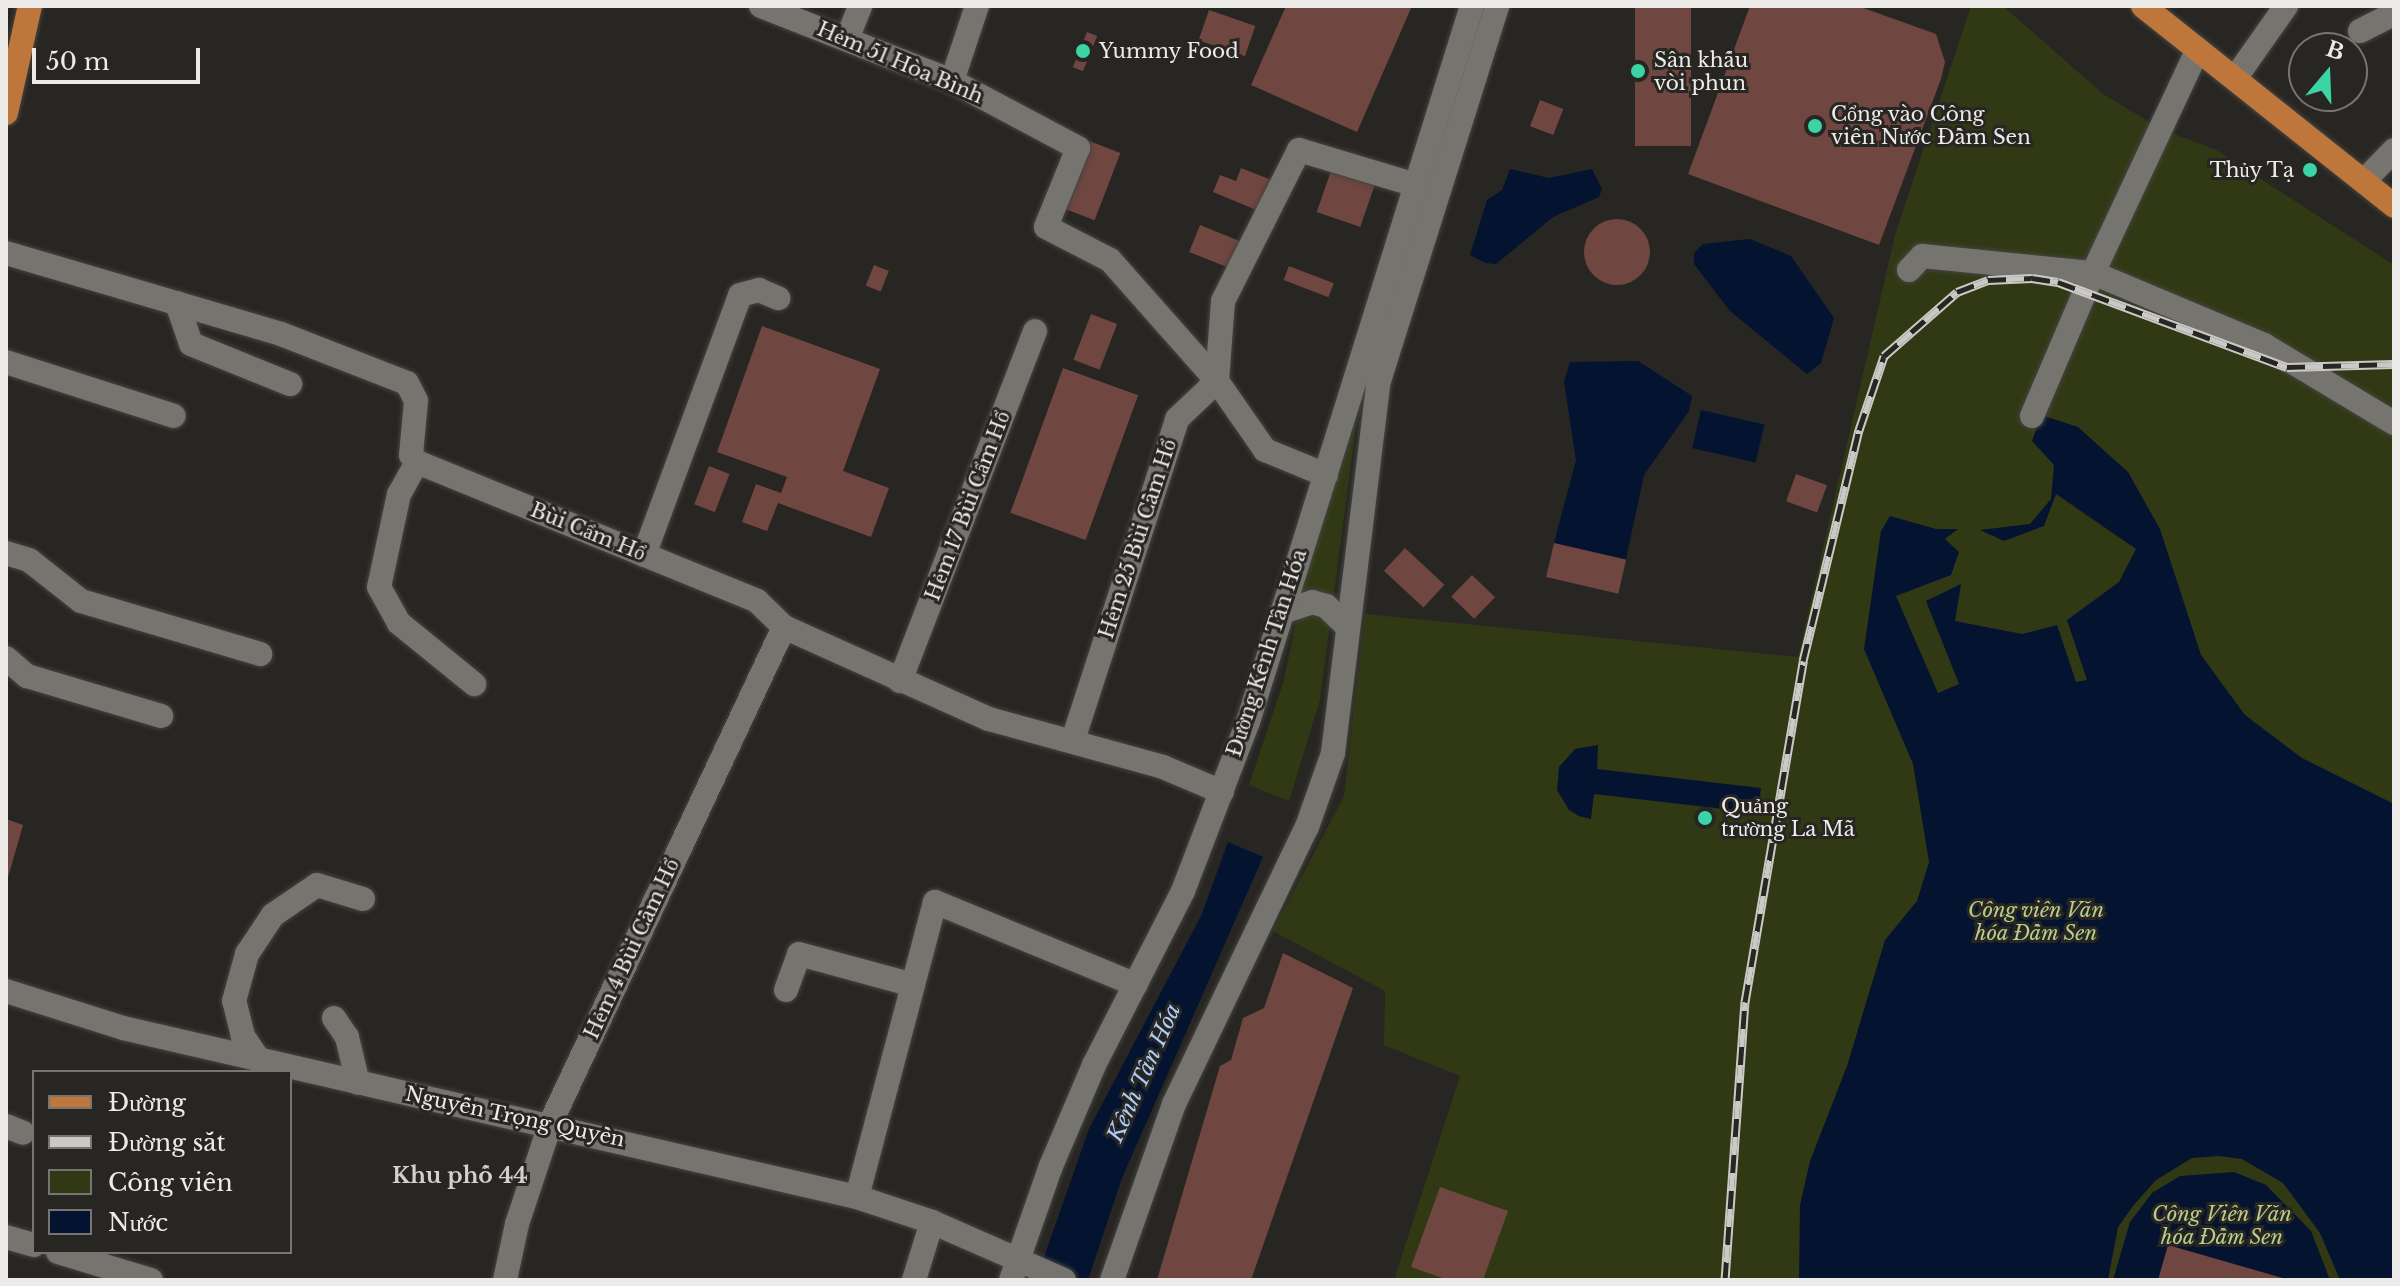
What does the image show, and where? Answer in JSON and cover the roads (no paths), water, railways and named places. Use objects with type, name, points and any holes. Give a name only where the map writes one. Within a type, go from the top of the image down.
[{"type":"main road","points":[[6,113],[30,6]]},
{"type":"main road","points":[[2143,6],[2236,77],[2394,206]]},
{"type":"street","name":"Hẻm 51 Hòa Bình","points":[[761,6],[952,81],[1078,148],[1046,227],[1110,260],[1217,381]]},
{"type":"street","points":[[847,39],[860,6]]},
{"type":"street","points":[[952,81],[977,6]]},
{"type":"street","name":"Đường Kênh Tân Hóa","points":[[1021,1271],[1076,1109],[1183,891],[1222,792],[1326,475],[1472,6]]},
{"type":"street","points":[[1112,1280],[1174,1104],[1307,827],[1333,753],[1379,381],[1497,6]]},
{"type":"street","points":[[2236,77],[2286,6]]},
{"type":"street","points":[[2360,31],[2394,14]]},
{"type":"street","points":[[2032,416],[2093,273],[2198,49]]},
{"type":"street","points":[[1326,475],[1265,450],[1217,381],[1223,301],[1299,150],[1416,185]]},
{"type":"street","points":[[2364,181],[2394,150]]},
{"type":"street","points":[[6,253],[281,334],[407,383],[416,401],[411,455],[417,462],[399,494],[379,587],[399,623],[474,684]]},
{"type":"street","points":[[1909,270],[1922,256],[2093,273],[2264,345],[2394,423]]},
{"type":"street","points":[[644,555],[740,295],[759,290],[778,298]]},
{"type":"street","points":[[177,303],[191,344],[290,384]]},
{"type":"street","name":"Hẻm 17 Bùi Cẩm Hổ","points":[[900,681],[1035,331]]},
{"type":"street","points":[[6,362],[174,416]]},
{"type":"street","name":"Hẻm 25 Bùi Cầm Hổ","points":[[1073,740],[1177,419],[1217,381]]},
{"type":"street","name":"Bùi Cẩm Hổ","points":[[417,462],[757,601],[784,627],[989,719],[1163,767],[1222,792]]},
{"type":"street","points":[[6,553],[29,560],[81,601],[260,654]]},
{"type":"street","points":[[1282,612],[1312,602],[1326,606],[1348,627]]},
{"type":"street","name":"Hẻm 4 Bùi Cầm Hổ","points":[[505,1280],[517,1224],[551,1122],[784,627]]},
{"type":"street","points":[[6,658],[27,676],[161,716]]},
{"type":"street","points":[[259,1060],[243,1036],[234,1001],[247,954],[273,915],[317,885],[363,899]]},
{"type":"street","points":[[857,1197],[935,902],[1136,985]]},
{"type":"street","points":[[786,990],[799,954],[913,985]]},
{"type":"street","name":"Nguyễn Trọng Quyền","points":[[6,991],[123,1028],[358,1083],[551,1122],[857,1197],[932,1222],[1021,1271],[1064,1280]]},
{"type":"street","points":[[334,1018],[351,1048],[358,1083]]},
{"type":"street","points":[[914,1280],[932,1222]]},
{"type":"street","points":[[6,1237],[32,1244]]},
{"type":"street","points":[[65,1254],[151,1280]]},
{"type":"water","points":[[1510,169],[1549,178],[1592,169],[1602,189],[1599,197],[1553,217],[1496,264],[1486,263],[1470,255],[1487,200],[1502,190]]},
{"type":"water","points":[[1750,239],[1791,256],[1834,318],[1821,363],[1807,374],[1730,311],[1694,264],[1694,253],[1703,244]]},
{"type":"water","points":[[1638,361],[1692,396],[1689,411],[1644,475],[1626,559],[1554,543],[1576,460],[1564,382],[1570,362]]},
{"type":"water","points":[[1701,410],[1764,425],[1756,463],[1692,448]]},
{"type":"water","points":[[2041,415],[2078,427],[2128,472],[2160,529],[2201,655],[2245,715],[2302,758],[2394,804],[2394,1280],[2340,1280],[2320,1233],[2283,1183],[2242,1159],[2219,1156],[2192,1158],[2156,1180],[2118,1227],[2108,1280],[1799,1280],[1800,1205],[1810,1161],[1847,1066],[1885,940],[1917,901],[1929,862],[1913,764],[1864,649],[1881,531],[1890,516],[1936,529],[1958,529],[1945,539],[1959,552],[1951,575],[1896,596],[1938,693],[1959,684],[1926,601],[1961,584],[1955,621],[2022,634],[2057,625],[2076,682],[2087,680],[2067,620],[2119,582],[2136,549],[2056,494],[2044,526],[2004,541],[1980,530],[2030,524],[2051,499],[2054,465],[2032,441]]},
{"type":"water","points":[[1598,745],[1597,769],[1761,788],[1758,813],[1594,794],[1591,819],[1579,816],[1569,810],[1557,790],[1559,767],[1575,749]]},
{"type":"water","name":"Kênh Tân Hóa","points":[[1228,842],[1263,857],[1122,1178],[1088,1280],[1036,1280],[1089,1129],[1201,916]]},
{"type":"water","name":"Công Viên Văn hóa Đầm Sen","points":[[2234,1172],[2266,1185],[2311,1231],[2330,1280],[2113,1280],[2130,1222],[2152,1193],[2180,1176]]},
{"type":"railway","points":[[1725,1280],[1745,1002],[1803,661],[1859,430],[1884,356],[1957,292],[1988,280],[2032,278],[2058,282],[2287,367],[2394,364]]},
{"type":"place","name":"Yummy Food","points":[[1083,51]]},
{"type":"place","name":"Sân khấu vòi phun","points":[[1638,71]]},
{"type":"place","name":"Cổng vào Công viên Nước Đầm Sen","points":[[1815,126]]},
{"type":"place","name":"Thủy Tạ","points":[[2310,170]]},
{"type":"place","name":"Quảng trường La Mã","points":[[1705,818]]},
{"type":"district","name":"Khu phố 44","points":[[460,1176]]},
{"type":"park label","name":"Công viên Văn hóa Đầm Sen","points":[[2036,922]]}]
